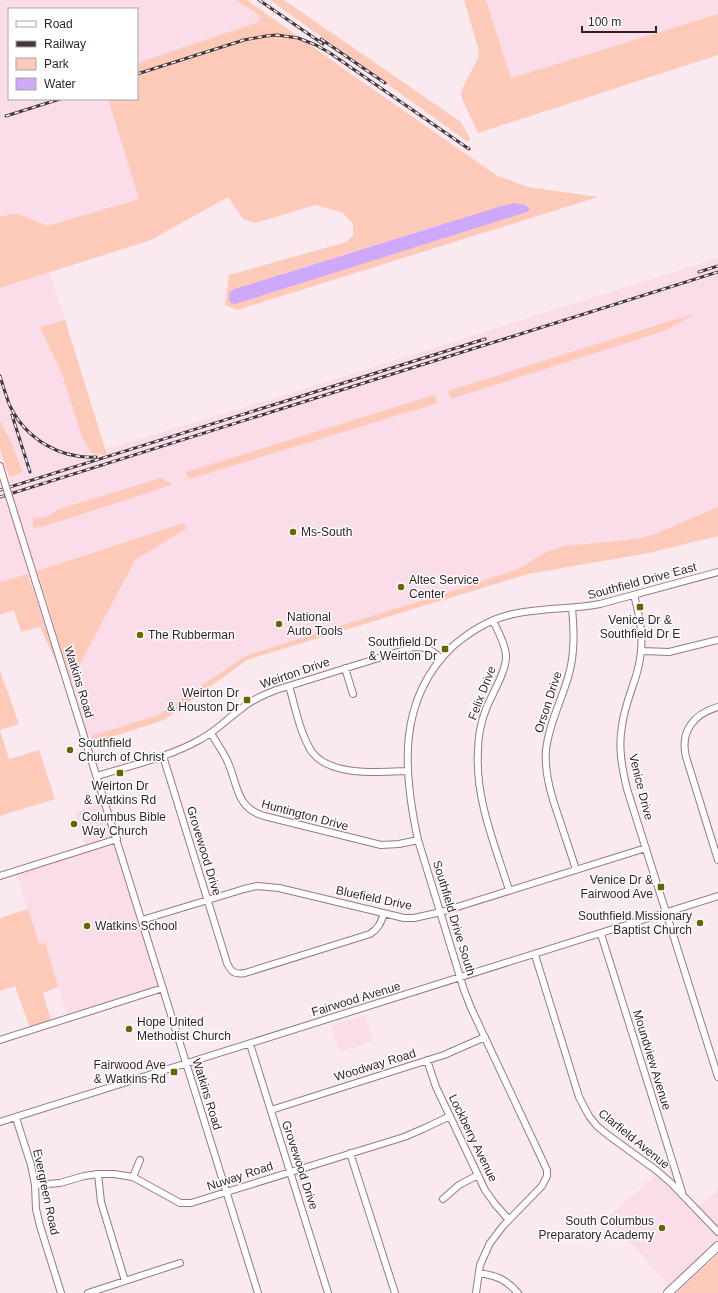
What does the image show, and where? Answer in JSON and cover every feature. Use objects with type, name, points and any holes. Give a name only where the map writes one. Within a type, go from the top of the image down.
[{"type":"main road","points":[[668,1293],[718,1246]]},
{"type":"street","name":"Watkins Road","points":[[0,466],[258,1293]]},
{"type":"street","name":"Southfield Drive East","points":[[441,658],[470,633],[493,620],[509,615],[521,612],[600,604],[718,572]]},
{"type":"street","name":"Venice Drive","points":[[634,595],[641,625],[642,652],[622,725],[620,751],[621,764],[627,789],[718,1077]]},
{"type":"street","name":"Orson Drive","points":[[572,608],[574,643],[573,658],[566,685],[552,722],[546,750],[546,760],[547,777],[551,793],[576,870]]},
{"type":"street","name":"Felix Drive","points":[[493,620],[506,654],[506,661],[504,670],[482,719],[478,751],[478,775],[480,798],[509,890]]},
{"type":"street","points":[[642,652],[669,652],[718,640]]},
{"type":"street","name":"Weirton Drive","points":[[97,776],[163,756],[188,746],[211,733],[254,700],[276,690],[414,647],[425,647],[441,658]]},
{"type":"street","name":"Southfield Drive South","points":[[441,658],[422,688],[413,711],[408,740],[408,771],[413,818],[418,840],[471,1008],[547,1170],[547,1176],[542,1186],[509,1220]]},
{"type":"street","points":[[345,668],[354,694]]},
{"type":"street","points":[[289,686],[307,741],[312,752],[317,758],[338,768],[364,771],[408,771]]},
{"type":"street","points":[[717,708],[701,714],[693,722],[686,736],[684,745],[686,757],[717,855]]},
{"type":"street","name":"Huntington Drive","points":[[211,733],[229,765],[242,801],[247,808],[253,812],[381,845],[399,844],[418,840]]},
{"type":"street","name":"Grovewood Drive","points":[[163,756],[227,963],[235,974],[245,973],[370,934],[376,931],[380,925],[384,913]]},
{"type":"street","points":[[0,876],[117,839]]},
{"type":"street","name":"Bluefield Drive","points":[[142,920],[257,886],[279,888],[409,919],[440,912],[646,848]]},
{"type":"street","name":"Fairwood Avenue","points":[[0,1122],[535,955],[718,896]]},
{"type":"street","name":"Moundview Avenue","points":[[601,934],[682,1194]]},
{"type":"street","name":"Clarfield Avenue","points":[[535,955],[580,1097],[589,1116],[603,1131],[656,1170],[682,1194],[718,1232]]},
{"type":"street","points":[[0,1040],[163,988]]},
{"type":"street","name":"Woodway Road","points":[[271,1110],[427,1060],[485,1037]]},
{"type":"street","name":"Grovewood Drive","points":[[250,1044],[328,1293]]},
{"type":"street","name":"Lockberry Avenue","points":[[427,1060],[436,1087],[489,1197],[502,1214],[509,1220]]},
{"type":"street","name":"Nuway Road","points":[[34,1184],[60,1183],[84,1176],[114,1174],[133,1177],[180,1203],[191,1203],[414,1133],[450,1116]]},
{"type":"street","name":"Evergreen Road","points":[[16,1118],[31,1165],[36,1209],[40,1226],[61,1293]]},
{"type":"street","points":[[350,1153],[395,1293]]},
{"type":"street","points":[[133,1177],[140,1160]]},
{"type":"street","points":[[98,1174],[101,1202],[125,1281]]},
{"type":"street","points":[[442,1199],[459,1185],[478,1175]]},
{"type":"street","points":[[476,1293],[480,1265],[495,1234],[509,1220]]},
{"type":"street","points":[[88,1293],[180,1263]]},
{"type":"street","points":[[479,1273],[488,1274],[503,1279],[518,1293]]},
{"type":"shaded area","points":[[0,0],[236,0],[260,16],[258,22],[138,63],[138,8],[8,8],[8,100],[108,100],[139,199],[47,226],[17,213],[0,217]]},
{"type":"shaded area","points":[[486,0],[718,0],[718,14],[511,78]]},
{"type":"shaded area","points":[[718,258],[718,507],[655,534],[637,539],[564,546],[546,552],[518,569],[247,655],[158,715],[88,737],[71,681],[135,559],[186,529],[184,523],[0,582],[0,480],[23,473],[12,444],[0,421],[0,288],[49,272],[65,320],[41,327],[62,374],[92,453],[275,398]]},
{"type":"shaded area","name":"Watkins School","points":[[102,803],[159,984],[156,988],[67,1016],[45,943],[39,945],[16,873],[87,851],[74,812]]},
{"type":"shaded area","points":[[365,1015],[373,1041],[340,1052],[331,1026]]},
{"type":"shaded area","name":"South Columbus Preparatory Academy","points":[[656,1175],[693,1212],[718,1189],[718,1239],[670,1286],[607,1218]]},
{"type":"green space","points":[[236,0],[247,0],[496,175],[528,187],[598,197],[237,310],[225,305],[229,275],[346,242],[353,236],[353,224],[343,213],[316,205],[255,223],[243,219],[228,197],[151,240],[0,288],[0,217],[17,213],[47,226],[139,199],[108,100],[138,100],[138,63],[258,22],[260,16]],"holes":[[[515,203],[234,289],[501,206]]]},
{"type":"green space","points":[[270,0],[284,0],[461,122],[470,139],[468,142]]},
{"type":"green space","points":[[464,0],[486,0],[511,78],[718,14],[718,55],[478,133],[462,99],[461,93],[479,56]]},
{"type":"green space","points":[[695,314],[664,331],[451,399],[448,391],[667,322]]},
{"type":"green space","points":[[65,320],[107,455],[91,453],[82,436],[62,374],[40,327]]},
{"type":"green space","points":[[434,395],[438,403],[189,479],[186,472]]},
{"type":"green space","points":[[0,421],[12,444],[23,473],[9,477],[0,450]]},
{"type":"green space","points":[[161,478],[172,484],[48,525],[33,528],[33,518],[47,517],[59,509]]},
{"type":"green space","points":[[718,507],[718,536],[649,553],[528,574],[247,660],[164,720],[93,743],[91,736],[158,715],[247,655],[518,569],[546,552],[564,546],[637,539],[655,534]]},
{"type":"green space","points":[[184,523],[186,529],[135,560],[71,681],[37,571]]},
{"type":"green space","points":[[28,574],[58,666],[40,627],[21,632],[14,610],[0,615],[0,582]]},
{"type":"green space","points":[[0,671],[19,724],[0,730]]},
{"type":"green space","points":[[0,730],[9,759],[39,750],[55,799],[0,816]]},
{"type":"green space","points":[[28,909],[39,944],[45,943],[58,987],[43,993],[51,1021],[30,1028],[15,986],[0,991],[0,918]]},
{"type":"green space","points":[[718,1254],[718,1293],[676,1293]]},
{"type":"water","points":[[515,203],[525,205],[529,208],[529,210],[527,212],[235,304],[231,303],[229,300],[230,292],[235,289],[501,206]]},
{"type":"railway","points":[[259,0],[323,44]]},
{"type":"railway","points":[[138,74],[244,40],[277,35],[298,38],[316,45],[330,53],[469,149]]},
{"type":"railway","points":[[321,39],[385,83]]},
{"type":"railway","points":[[6,116],[57,100]]},
{"type":"railway","points":[[699,272],[718,266]]},
{"type":"railway","points":[[0,497],[718,272]]},
{"type":"railway","points":[[0,490],[485,339]]},
{"type":"railway","points":[[0,376],[10,406],[25,428],[35,437],[46,445],[70,455],[96,457]]},
{"type":"railway","points":[[12,415],[30,472]]},
{"type":"place","name":"Ms-South","points":[[293,532]]},
{"type":"place","name":"Altec Service Center","points":[[401,587]]},
{"type":"place","name":"Venice Dr & Southfield Dr E","points":[[640,607]]},
{"type":"place","name":"National Auto Tools","points":[[279,624]]},
{"type":"place","name":"The Rubberman","points":[[140,635]]},
{"type":"place","name":"Southfield Dr & Weirton Dr","points":[[445,649]]},
{"type":"place","name":"Weirton Dr & Houston Dr","points":[[247,700]]},
{"type":"place","name":"Southfield Church of Christ","points":[[70,750]]},
{"type":"place","name":"Weirton Dr & Watkins Rd","points":[[120,773]]},
{"type":"place","name":"Columbus Bible Way Church","points":[[74,824]]},
{"type":"place","name":"Venice Dr & Fairwood Ave","points":[[661,887]]},
{"type":"place","name":"Southfield Missionary Baptist Church","points":[[700,923]]},
{"type":"place","name":"Watkins School","points":[[87,926]]},
{"type":"place","name":"Hope United Methodist Church","points":[[129,1029]]},
{"type":"place","name":"Fairwood Ave & Watkins Rd","points":[[174,1072]]},
{"type":"place","name":"South Columbus Preparatory Academy","points":[[662,1228]]}]
